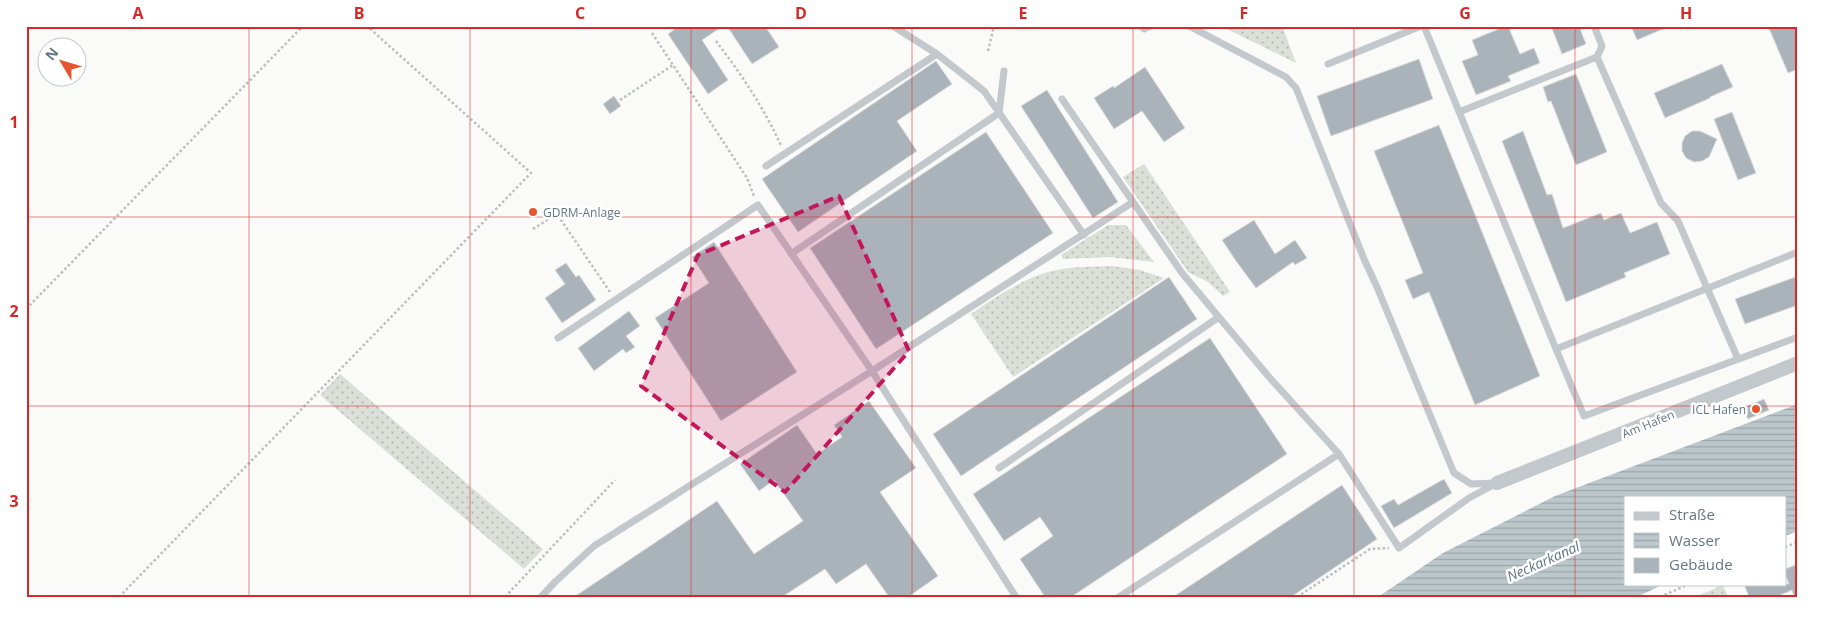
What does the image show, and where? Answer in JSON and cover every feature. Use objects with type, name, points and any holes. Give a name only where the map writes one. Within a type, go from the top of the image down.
[{"type":"street","name":"Am Hafen","points":[[1497,483],[1798,363]]},
{"type":"lane","points":[[893,26],[937,54],[984,91],[1084,235]]},
{"type":"lane","points":[[1141,26],[1144,29],[1150,26]]},
{"type":"lane","name":"Am Hafen","points":[[1189,26],[1286,77],[1296,88],[1364,259],[1378,287],[1454,473],[1471,484],[1497,483]]},
{"type":"lane","points":[[1328,64],[1423,26],[1584,416],[1798,337]]},
{"type":"lane","points":[[1459,112],[1597,57],[1602,46],[1594,26]]},
{"type":"lane","points":[[766,166],[937,54]]},
{"type":"lane","points":[[1597,57],[1661,203],[1678,221],[1738,359]]},
{"type":"lane","points":[[791,254],[999,113],[1004,71]]},
{"type":"lane","points":[[1062,99],[1182,273],[1269,377],[1339,454],[1399,548]]},
{"type":"lane","points":[[541,597],[594,546],[872,371],[1133,202]]},
{"type":"lane","points":[[558,338],[758,205],[872,371],[1016,597]]},
{"type":"lane","points":[[1556,350],[1798,252]]},
{"type":"lane","points":[[999,468],[1219,317]]},
{"type":"lane","points":[[1118,597],[1339,454]]},
{"type":"lane","name":"Am Hafen","points":[[1399,548],[1469,498],[1497,483]]},
{"type":"path","points":[[26,309],[303,26]]},
{"type":"path","points":[[119,597],[531,173],[367,26]]},
{"type":"path","points":[[988,51],[994,26]]},
{"type":"path","points":[[652,33],[747,178],[758,205]]},
{"type":"path","points":[[716,41],[731,60],[758,102],[774,130],[784,154]]},
{"type":"path","points":[[620,100],[672,65]]},
{"type":"path","points":[[533,229],[556,214],[616,301]]},
{"type":"path","points":[[505,597],[615,480]]},
{"type":"path","points":[[1786,547],[1798,542]]},
{"type":"path","points":[[1297,597],[1370,549],[1399,548]]},
{"type":"path","points":[[1660,597],[1685,586]]},
{"type":"highlighted area","points":[[839,196],[909,351],[785,492],[641,386],[698,255]]},
{"type":"shaded area","points":[[1223,26],[1282,26],[1296,63],[1229,30]]},
{"type":"shaded area","points":[[1144,164],[1230,292],[1223,296],[1208,282],[1188,272],[1123,177]]},
{"type":"shaded area","points":[[1108,225],[1126,225],[1154,262],[1110,257],[1063,259],[1061,255]]},
{"type":"shaded area","points":[[1112,266],[1140,270],[1164,278],[1013,377],[971,314],[1004,292],[1039,275],[1066,268]]},
{"type":"shaded area","points":[[340,374],[543,549],[524,569],[320,395]]},
{"type":"shaded area","points":[[1723,586],[1728,597],[1695,597]]},
{"type":"water","name":"Neckarkanal","points":[[1798,404],[1798,531],[1786,536],[1786,496],[1624,496],[1624,586],[1660,586],[1637,597],[1378,597],[1443,553],[1555,496]]},
{"type":"building","points":[[679,26],[723,26],[702,40],[728,80],[708,94],[668,34]]},
{"type":"building","points":[[727,26],[765,26],[779,47],[752,64]]},
{"type":"building","points":[[1508,26],[1520,54],[1534,48],[1540,63],[1508,76],[1511,81],[1476,95],[1462,61],[1478,55],[1472,40]]},
{"type":"building","points":[[1551,26],[1579,26],[1586,44],[1562,54]]},
{"type":"building","points":[[1631,26],[1670,26],[1637,40]]},
{"type":"building","points":[[1768,26],[1798,26],[1798,69],[1788,73]]},
{"type":"building","points":[[1419,59],[1433,99],[1331,136],[1317,96]]},
{"type":"building","points":[[936,61],[952,84],[897,121],[917,151],[798,232],[762,179]]},
{"type":"building","points":[[1722,64],[1733,87],[1665,118],[1654,93]]},
{"type":"building","points":[[1145,67],[1185,128],[1164,142],[1142,111],[1114,129],[1094,98],[1113,86],[1114,88]]},
{"type":"building","points":[[1576,74],[1607,152],[1576,165],[1551,101],[1548,102],[1543,87]]},
{"type":"building","points":[[1047,90],[1118,202],[1093,218],[1021,106]]},
{"type":"building","points":[[614,96],[621,106],[610,114],[603,104]]},
{"type":"building","points":[[1732,112],[1756,173],[1738,180],[1714,119]]},
{"type":"building","points":[[1439,125],[1540,376],[1475,405],[1429,292],[1413,299],[1405,280],[1423,273],[1374,151]]},
{"type":"building","points":[[1523,131],[1547,195],[1552,194],[1563,228],[1601,213],[1604,220],[1621,213],[1630,233],[1657,222],[1670,254],[1624,273],[1626,277],[1566,302],[1502,141]]},
{"type":"building","points":[[1692,131],[1700,131],[1717,139],[1709,157],[1702,161],[1694,162],[1686,158],[1682,151],[1682,143],[1685,136]]},
{"type":"building","points":[[986,132],[1053,233],[876,349],[810,248]]},
{"type":"building","points":[[1254,220],[1275,254],[1295,240],[1307,258],[1295,265],[1293,262],[1256,288],[1222,240]]},
{"type":"building","points":[[714,242],[797,372],[721,421],[655,318],[709,283],[692,257]]},
{"type":"building","points":[[566,263],[576,277],[579,275],[596,300],[562,323],[545,298],[565,284],[555,270]]},
{"type":"building","points":[[1798,276],[1798,305],[1745,324],[1735,299]]},
{"type":"building","points":[[1169,277],[1197,319],[961,476],[933,434]]},
{"type":"building","points":[[629,311],[640,326],[626,336],[635,347],[626,353],[623,349],[594,371],[578,348]]},
{"type":"building","points":[[1210,338],[1287,454],[1071,597],[1045,597],[1020,559],[1053,536],[1040,517],[1004,541],[973,494]]},
{"type":"building","name":"ICL Hafen","points":[[1764,399],[1769,410],[1748,419],[1743,408]]},
{"type":"building","points":[[869,401],[916,468],[880,492],[938,576],[908,597],[889,597],[866,564],[836,584],[825,569],[782,597],[574,597],[717,501],[754,554],[803,521],[774,480],[759,491],[740,464],[797,425],[817,454],[842,437],[834,425]]},
{"type":"building","points":[[1444,479],[1452,493],[1394,528],[1381,506],[1394,499],[1398,505]]},
{"type":"building","points":[[1342,485],[1377,539],[1291,597],[1173,597]]},
{"type":"building","points":[[1798,564],[1798,597],[1794,597],[1792,590],[1776,597],[1749,597],[1745,586],[1786,586],[1786,584],[1789,584],[1786,576],[1786,569]]},
{"type":"place","name":"GDRM-Anlage","points":[[533,212]]},
{"type":"place","name":"ICL Hafen","points":[[1756,409]]}]
